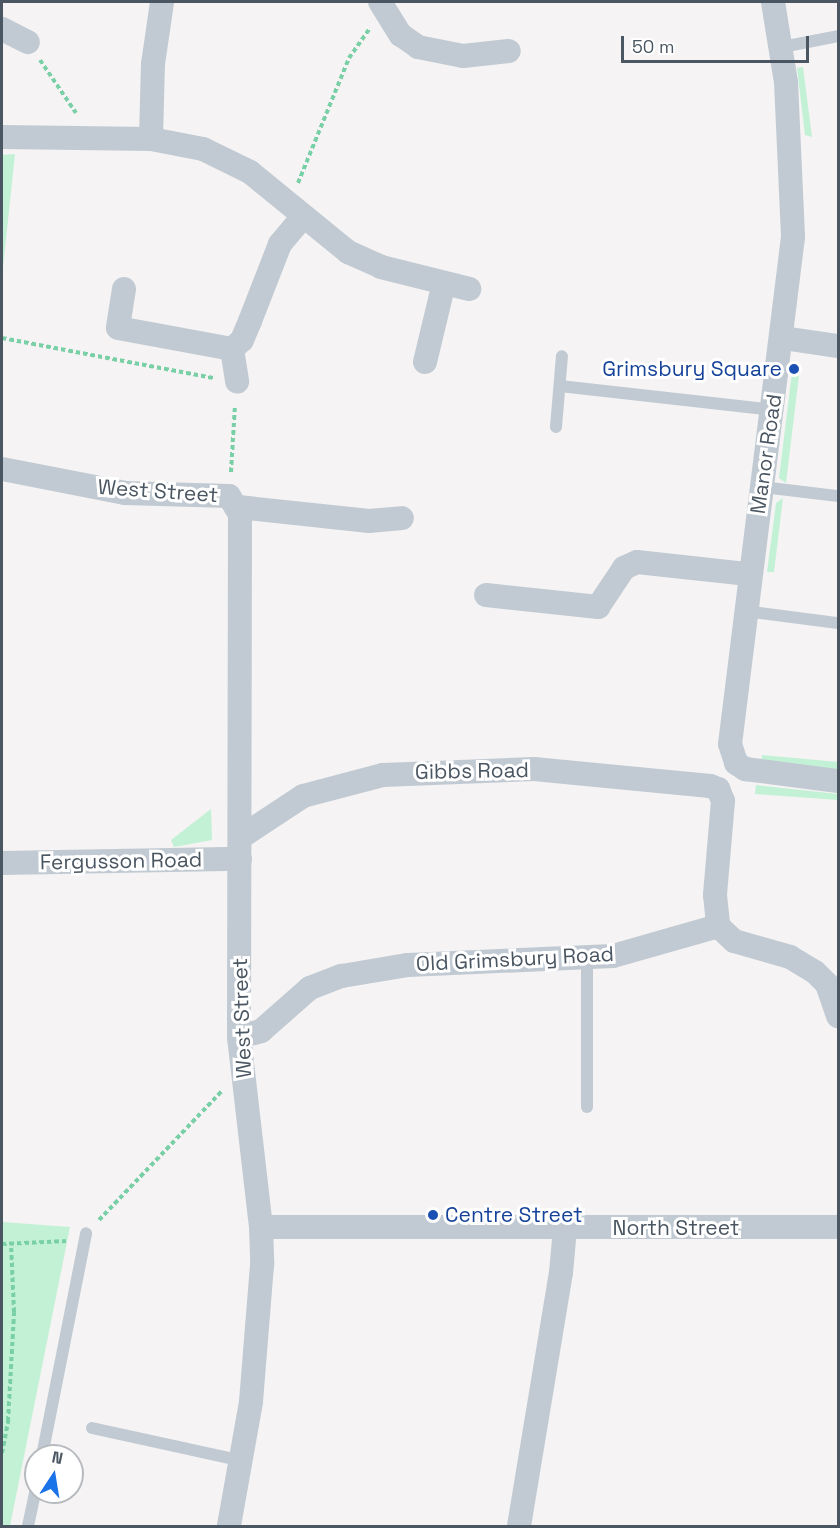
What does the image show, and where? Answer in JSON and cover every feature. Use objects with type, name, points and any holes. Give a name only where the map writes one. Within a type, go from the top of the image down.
[{"type":"street","points":[[151,139],[153,64],[162,2]]},
{"type":"street","name":"Manor Road","points":[[773,2],[782,47],[793,226],[783,338],[748,574],[730,744],[736,763],[756,773],[838,781]]},
{"type":"street","points":[[382,5],[401,35],[418,47],[462,56],[508,51]]},
{"type":"street","points":[[2,29],[28,42]]},
{"type":"street","points":[[2,137],[92,136],[179,143],[227,159],[330,240],[365,260],[469,289]]},
{"type":"street","points":[[237,382],[232,349],[250,321],[280,244],[296,211]]},
{"type":"street","points":[[425,362],[444,283]]},
{"type":"street","points":[[124,289],[117,328],[232,349]]},
{"type":"street","points":[[783,338],[838,345]]},
{"type":"street","name":"West Street","points":[[2,469],[124,493],[234,502],[369,521],[402,518]]},
{"type":"street","name":"West Street","points":[[229,1527],[244,1461],[259,1336],[261,1227],[239,1037],[240,848],[234,502]]},
{"type":"street","points":[[486,595],[598,607],[624,568],[637,562],[748,574]]},
{"type":"street","name":"Gibbs Road","points":[[240,848],[303,796],[383,775],[534,769],[621,775],[718,789],[723,801],[715,895],[718,926]]},
{"type":"street","name":"Fergusson Road","points":[[2,863],[240,848]]},
{"type":"street","points":[[718,926],[734,941],[790,957],[815,972],[827,984],[838,1016]]},
{"type":"street","name":"Old Grimsbury Road","points":[[239,1037],[261,1031],[310,988],[342,976],[408,965],[587,959],[649,948],[718,926]]},
{"type":"street","name":"North Street","points":[[261,1227],[838,1227]]},
{"type":"street","points":[[519,1527],[561,1273],[565,1228]]},
{"type":"lane","points":[[782,47],[838,36]]},
{"type":"lane","points":[[556,427],[562,356]]},
{"type":"lane","points":[[560,386],[773,410]]},
{"type":"lane","points":[[762,487],[838,496]]},
{"type":"lane","points":[[744,611],[838,623]]},
{"type":"lane","points":[[587,959],[587,1107]]},
{"type":"lane","points":[[44,1444],[86,1238]]},
{"type":"lane","points":[[92,1428],[244,1461]]},
{"type":"lane","points":[[28,1527],[32,1504]]},
{"type":"path","points":[[296,211],[349,58],[382,5]]},
{"type":"path","points":[[28,42],[92,136]]},
{"type":"path","points":[[2,338],[237,382],[234,502]]},
{"type":"path","points":[[2,1244],[86,1238],[243,1069]]},
{"type":"path","points":[[2,1453],[8,1421],[13,1335],[11,1245]]},
{"type":"green space","points":[[803,67],[812,137],[805,135],[797,68]]},
{"type":"green space","points":[[15,154],[2,277],[2,155]]},
{"type":"green space","points":[[800,367],[786,483],[779,478],[792,372]]},
{"type":"green space","points":[[783,498],[774,572],[767,572],[776,503]]},
{"type":"green space","points":[[762,755],[838,762],[838,770],[761,762]]},
{"type":"green space","points":[[756,785],[838,794],[838,800],[755,794]]},
{"type":"green space","points":[[211,809],[212,840],[174,847],[171,840]]},
{"type":"green space","points":[[2,1222],[70,1227],[26,1444],[24,1444],[24,1456],[10,1526],[2,1526]]},
{"type":"place","name":"Grimsbury Square","points":[[794,369]]},
{"type":"place","name":"Centre Street","points":[[433,1215]]}]
